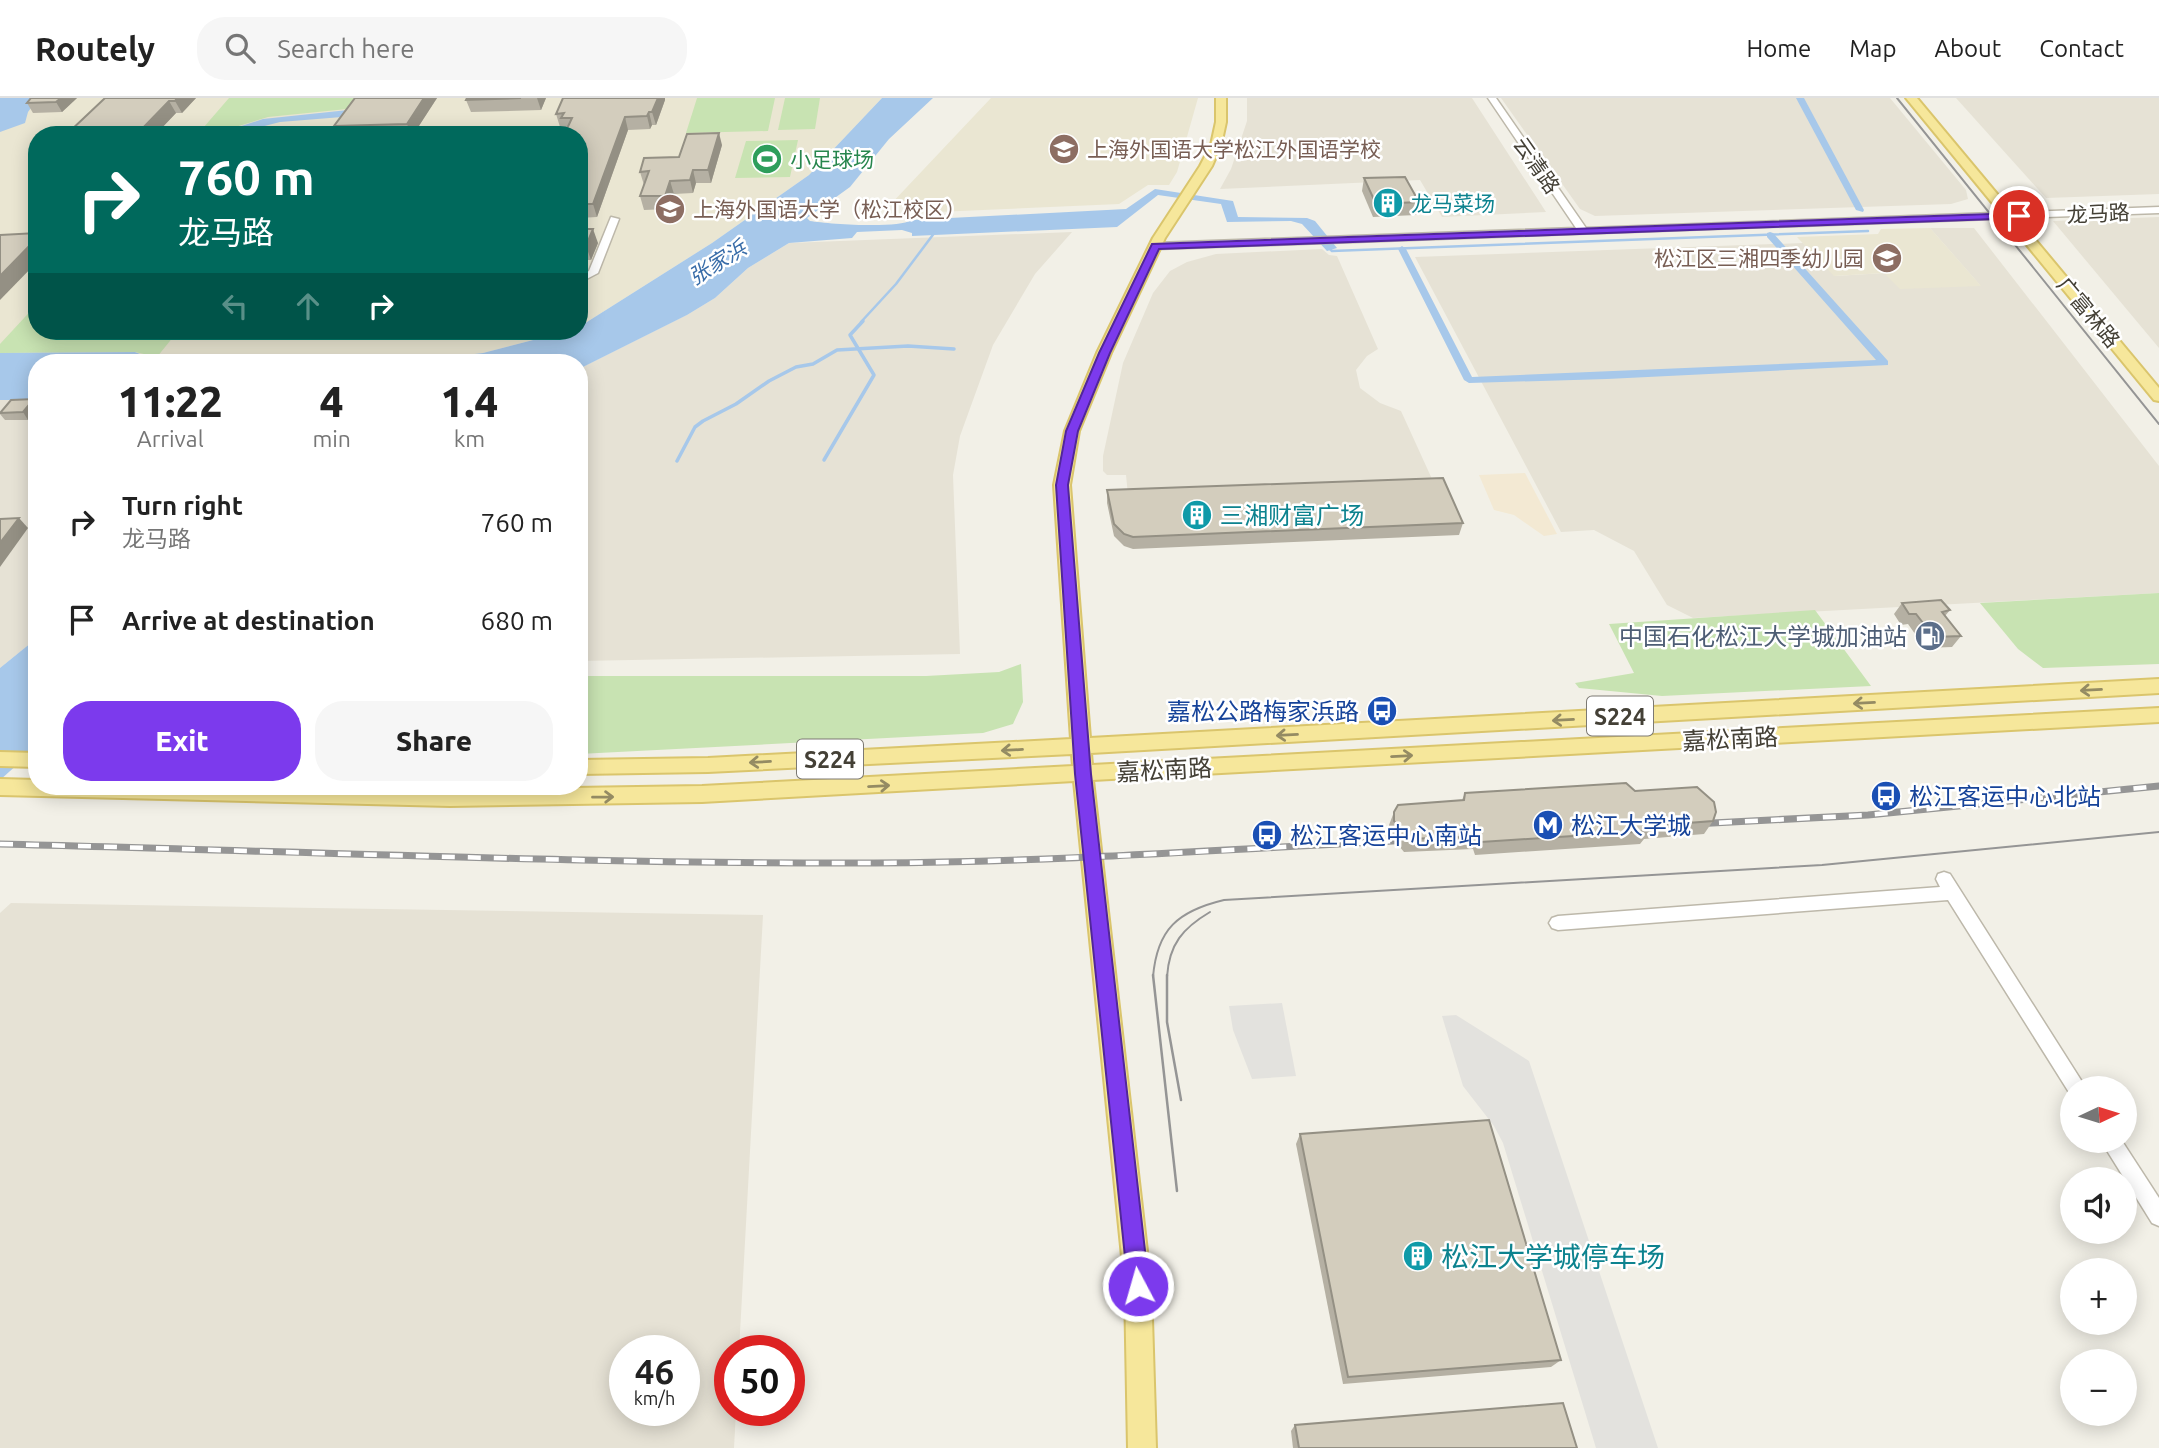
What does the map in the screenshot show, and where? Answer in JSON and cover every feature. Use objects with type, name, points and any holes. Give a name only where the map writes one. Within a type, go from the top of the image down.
[{"type":"main road","points":[[1142,1448],[1138,1286],[1080,747],[1062,485],[1072,431],[1104,353],[1156,246],[1216,145],[1221,122],[1221,98]]},
{"type":"main road","name":"广富林路","points":[[1911,98],[2159,382]]},
{"type":"main road","name":"广富林路","points":[[1919,98],[2159,397]]},
{"type":"main road","name":"嘉松南路","points":[[588,767],[708,765],[1080,747],[2159,686]]},
{"type":"main road","name":"嘉松南路","points":[[289,795],[563,797],[828,789],[2159,715]]},
{"type":"main road","points":[[0,759],[28,760]]},
{"type":"main road","name":"嘉松南路","points":[[10,787],[28,788]]},
{"type":"street","name":"云清路","points":[[1492,98],[1583,231]]},
{"type":"street","name":"龙马路","points":[[1156,246],[2159,210]]},
{"type":"street","points":[[588,276],[593,273],[614,219]]},
{"type":"street","points":[[1558,923],[1948,886],[2069,1076]]},
{"type":"street","points":[[2119,1153],[2159,1216]]},
{"type":"shaded area","name":"上海外国语大学（松江校区）","points":[[0,98],[882,98],[809,175],[712,243],[588,321],[588,126],[28,126],[28,340],[533,340],[475,354],[0,353]]},
{"type":"shaded area","name":"上海外国语大学松江外国语学校","points":[[991,98],[1198,98],[1177,172],[1169,185],[1148,185],[1119,204],[914,213],[914,206],[889,206]]},
{"type":"shaded area","points":[[1247,98],[1472,98],[1546,212],[1442,217],[1420,180],[1220,189],[1231,169],[1247,121]]},
{"type":"shaded area","points":[[1501,98],[1890,98],[1966,190],[1968,199],[1951,204],[1595,216],[1580,209]]},
{"type":"shaded area","points":[[1956,98],[2159,98],[2159,194],[2046,198]]},
{"type":"shaded area","points":[[2159,217],[2159,348],[2053,221]]},
{"type":"shaded area","points":[[1930,228],[1974,228],[2159,466],[2159,593],[1693,618],[1667,605],[1634,551],[1594,530],[1561,532],[1415,257],[1803,243],[1835,276],[1885,273],[1980,285]]},
{"type":"shaded area","name":"松江区三湘四季幼儿园","points":[[1930,228],[1981,286],[1900,289],[1884,273],[1834,276],[1797,237],[1878,234],[1881,229]]},
{"type":"shaded area","points":[[1072,232],[1035,274],[993,345],[960,436],[953,475],[960,654],[588,661],[588,364],[687,315],[715,298],[748,268],[789,243]]},
{"type":"shaded area","points":[[1322,249],[1329,255],[1337,256],[1378,349],[1367,356],[1356,370],[1360,388],[1380,403],[1401,411],[1432,479],[1128,495],[1126,475],[1107,475],[1103,471],[1103,456],[1123,363],[1153,293],[1170,271],[1187,262],[1216,254]]},
{"type":"shaded area","points":[[0,400],[28,400],[28,645],[0,668]]},
{"type":"shaded area","points":[[1525,473],[1557,534],[1544,536],[1514,515],[1494,510],[1479,475]]},
{"type":"shaded area","points":[[11,903],[763,915],[740,1335],[714,1335],[714,1426],[735,1426],[734,1448],[0,1448],[0,913]]},
{"type":"shaded area","points":[[1282,1003],[1296,1076],[1252,1079],[1233,1030],[1229,1006]]},
{"type":"shaded area","points":[[1456,1015],[1529,1061],[1658,1448],[1596,1448],[1503,1143],[1494,1126],[1463,1086],[1442,1016]]},
{"type":"green space","points":[[229,98],[355,98],[347,109],[268,117],[238,126],[205,126]]},
{"type":"green space","points":[[697,98],[775,98],[768,131],[686,133]]},
{"type":"green space","points":[[785,98],[820,98],[815,129],[778,130]]},
{"type":"green space","name":"小足球场","points":[[798,140],[790,177],[735,178],[746,141]]},
{"type":"green space","points":[[28,314],[28,340],[171,340],[159,354],[0,353],[0,344]]},
{"type":"green space","points":[[2159,593],[2159,664],[2043,668],[2018,649],[1980,603]]},
{"type":"green space","points":[[1815,610],[1871,686],[1662,696],[1579,688],[1575,683],[1634,673],[1609,624]]},
{"type":"green space","points":[[1021,664],[1023,702],[1013,724],[983,733],[588,754],[588,676],[926,676],[999,672]]},
{"type":"water","points":[[0,98],[38,98],[28,112],[25,123],[0,132]]},
{"type":"water","name":"张家浜","points":[[882,98],[933,98],[889,139],[850,187],[807,218],[810,221],[879,225],[911,220],[1126,209],[1155,189],[1233,201],[1238,217],[1307,218],[1315,221],[1337,248],[1327,251],[1302,224],[1291,221],[1227,222],[1221,204],[1158,195],[1117,227],[912,236],[912,233],[902,230],[857,232],[852,238],[789,243],[748,268],[715,298],[588,364],[588,354],[475,354],[533,340],[588,340],[588,321],[712,243],[809,175]]},
{"type":"water","points":[[348,110],[342,117],[242,126],[263,119]]},
{"type":"water","points":[[0,353],[140,354],[28,354],[28,400],[0,400]]},
{"type":"water","points":[[28,645],[28,755],[0,780],[0,668]]},
{"type":"building","points":[[31,98],[61,98],[56,102],[27,103]]},
{"type":"building","points":[[105,98],[177,98],[175,101],[169,101],[145,126],[75,126]]},
{"type":"building","points":[[355,98],[424,98],[407,124],[334,126]]},
{"type":"building","points":[[467,98],[521,98],[466,100]]},
{"type":"building","points":[[563,98],[658,98],[652,112],[647,116],[625,117],[593,204],[588,204],[588,126],[568,126],[572,118],[561,118],[564,113],[556,114]]},
{"type":"building","points":[[719,133],[708,170],[693,170],[690,180],[670,181],[665,196],[640,196],[649,171],[640,172],[644,158],[679,157],[687,134]]},
{"type":"building","points":[[1405,177],[1419,202],[1376,204],[1364,178]]},
{"type":"building","points":[[28,233],[28,247],[0,276],[0,235]]},
{"type":"building","points":[[28,399],[28,406],[23,412],[0,413],[11,400]]},
{"type":"building","points":[[1443,478],[1463,523],[1133,537],[1124,534],[1114,524],[1107,490]]},
{"type":"building","points":[[19,518],[0,543],[0,519]]},
{"type":"building","points":[[1941,600],[1950,610],[1942,612],[1961,636],[1934,637],[1916,614],[1909,614],[1902,603]]},
{"type":"building","name":"松江大学城","points":[[1626,783],[1635,791],[1697,787],[1714,802],[1716,812],[1713,821],[1649,826],[1649,831],[1481,842],[1479,836],[1409,839],[1394,821],[1394,812],[1398,805],[1464,800],[1465,793]]},
{"type":"building","name":"松江大学城停车场","points":[[1489,1120],[1561,1360],[1348,1377],[1300,1134]]},
{"type":"building","points":[[1563,1403],[1577,1448],[1299,1448],[1295,1425]]},
{"type":"waterway","points":[[1800,98],[1860,210]]},
{"type":"waterway","points":[[1328,247],[1332,251],[1868,231]]},
{"type":"waterway","points":[[861,322],[896,284],[935,232]]},
{"type":"waterway","points":[[1402,249],[1469,380],[1884,363],[1770,235]]},
{"type":"waterway","points":[[858,349],[850,335],[863,321]]},
{"type":"waterway","points":[[858,349],[908,346],[954,349]]},
{"type":"waterway","points":[[677,461],[695,427],[703,421],[796,367],[813,364],[837,350],[858,349]]},
{"type":"waterway","points":[[824,460],[874,375],[858,349]]},
{"type":"tram line","points":[[1897,98],[2159,424]]},
{"type":"tram line","points":[[1153,976],[1159,946],[1173,925],[1194,910],[1224,900],[1822,865],[2159,832]]},
{"type":"tram line","points":[[1167,977],[1171,955],[1179,938],[1192,924],[1210,912]]},
{"type":"tram line","points":[[1153,976],[1177,1191]]},
{"type":"tram line","points":[[1167,977],[1167,1022],[1181,1100]]},
{"type":"railway","points":[[1693,824],[1868,815],[2159,786]]},
{"type":"railway","points":[[0,844],[546,859],[874,863],[1076,858],[1413,840]]},
{"type":"place","name":"上海外国语大学松江外国语学校","points":[[1064,149]]},
{"type":"place","name":"小足球场","points":[[767,159]]},
{"type":"place","name":"龙马菜场","points":[[1388,203]]},
{"type":"place","name":"上海外国语大学（松江校区）","points":[[670,209]]},
{"type":"place","name":"松江区三湘四季幼儿园","points":[[1887,258]]},
{"type":"place","name":"三湘财富广场","points":[[1197,515]]},
{"type":"place","name":"中国石化松江大学城加油站","points":[[1930,636]]},
{"type":"place","name":"嘉松公路梅家浜路","points":[[1382,711]]},
{"type":"place","name":"松江客运中心北站","points":[[1886,796]]},
{"type":"place","name":"松江大学城","points":[[1548,825]]},
{"type":"place","name":"松江客运中心南站","points":[[1267,835]]},
{"type":"place","name":"松江大学城停车场","points":[[1418,1256]]},
{"type":"route","points":[[1138,1286],[1083,774],[1062,485],[1072,431],[1104,353],[1156,246],[2019,216]]}]
